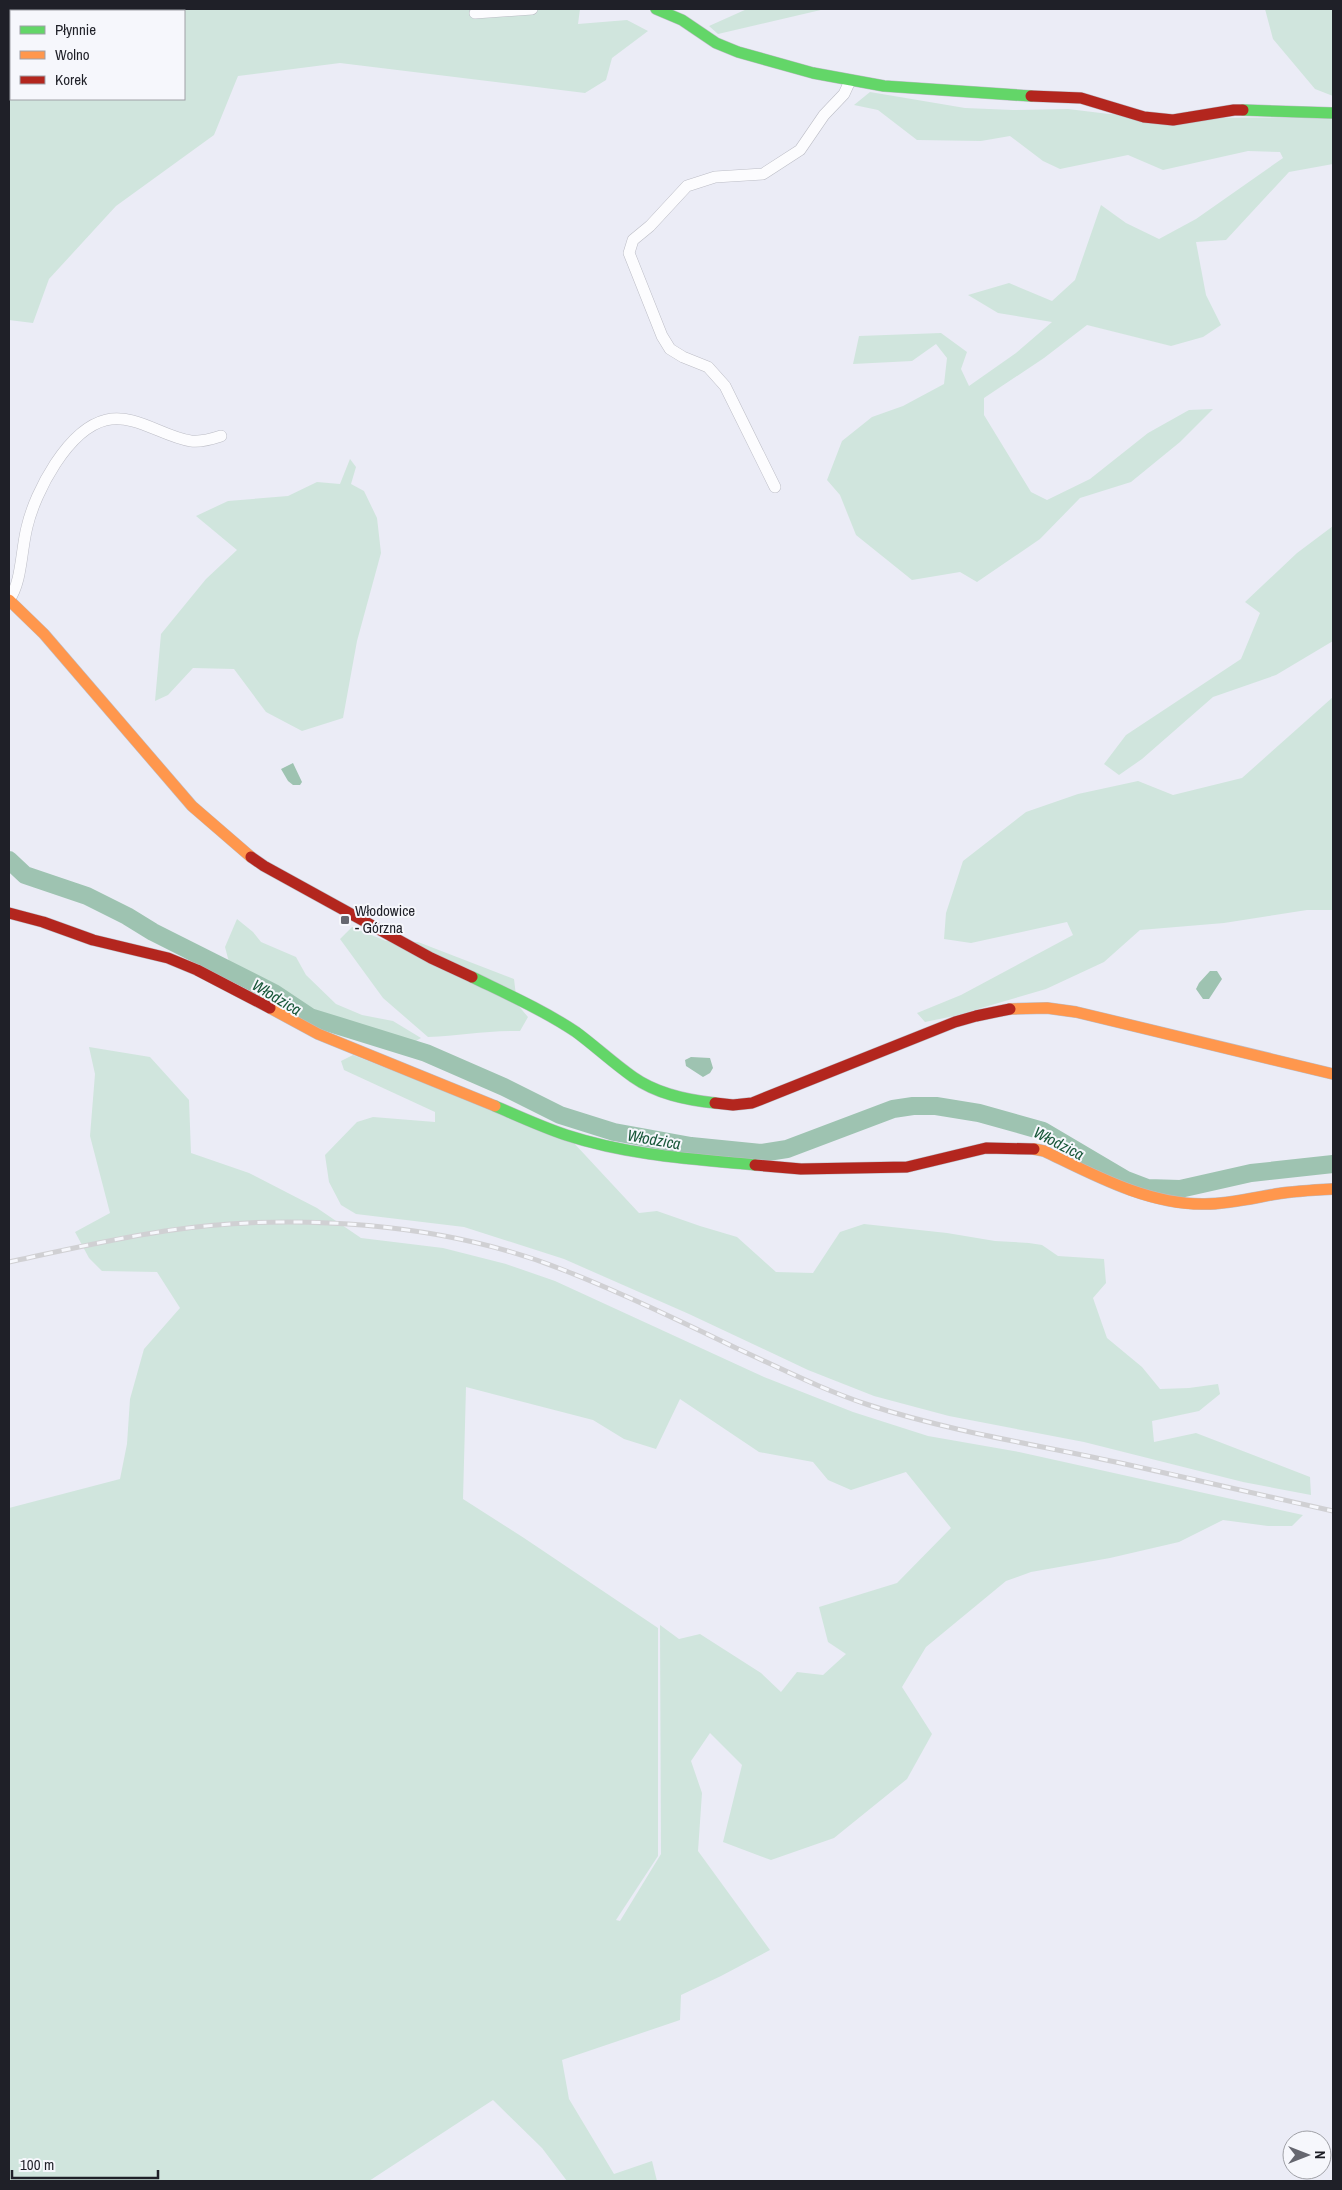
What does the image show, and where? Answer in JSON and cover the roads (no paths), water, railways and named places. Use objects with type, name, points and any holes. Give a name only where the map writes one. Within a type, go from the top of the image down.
[{"type":"street","points":[[475,13],[532,9]]},
{"type":"street","points":[[656,9],[682,20],[716,43],[738,52],[813,73],[850,81],[994,95],[1082,98],[1144,116],[1173,120],[1234,110],[1333,113]]},
{"type":"street","points":[[775,487],[725,386],[708,366],[670,349],[662,336],[628,253],[633,240],[650,226],[687,186],[716,177],[763,174],[800,150],[824,115],[844,94],[850,81]]},
{"type":"street","points":[[221,436],[192,441],[119,419],[105,420],[90,428],[67,448],[46,478],[27,526],[16,590],[9,600],[44,634],[192,806],[244,852],[290,881],[431,958],[527,1003],[575,1032],[634,1078],[686,1100],[733,1105],[752,1103],[874,1056],[965,1018],[1016,1007],[1054,1008],[1076,1012],[1333,1074]]},
{"type":"street","points":[[9,913],[43,922],[93,940],[168,958],[197,970],[318,1034],[565,1135],[615,1148],[651,1155],[801,1169],[907,1167],[986,1148],[1016,1147],[1044,1151],[1136,1192],[1174,1202],[1197,1204],[1223,1203],[1279,1193],[1333,1189]]},
{"type":"waterway","name":"Włodzica","points":[[9,860],[25,875],[87,896],[127,916],[153,932],[274,993],[310,1017],[426,1053],[504,1087],[560,1115],[614,1132],[691,1146],[761,1153],[787,1149],[893,1109],[913,1106],[936,1106],[979,1113],[1043,1131],[1126,1180],[1147,1188],[1180,1189],[1251,1173],[1333,1164]]},
{"type":"railway","points":[[9,1262],[86,1245],[165,1231],[214,1225],[265,1222],[316,1222],[368,1226],[420,1232],[470,1241],[519,1254],[566,1271],[652,1308],[835,1393],[900,1415],[964,1431],[1125,1464],[1333,1511]]},
{"type":"place","name":"Włodowice - Górzna","points":[[345,920]]}]
